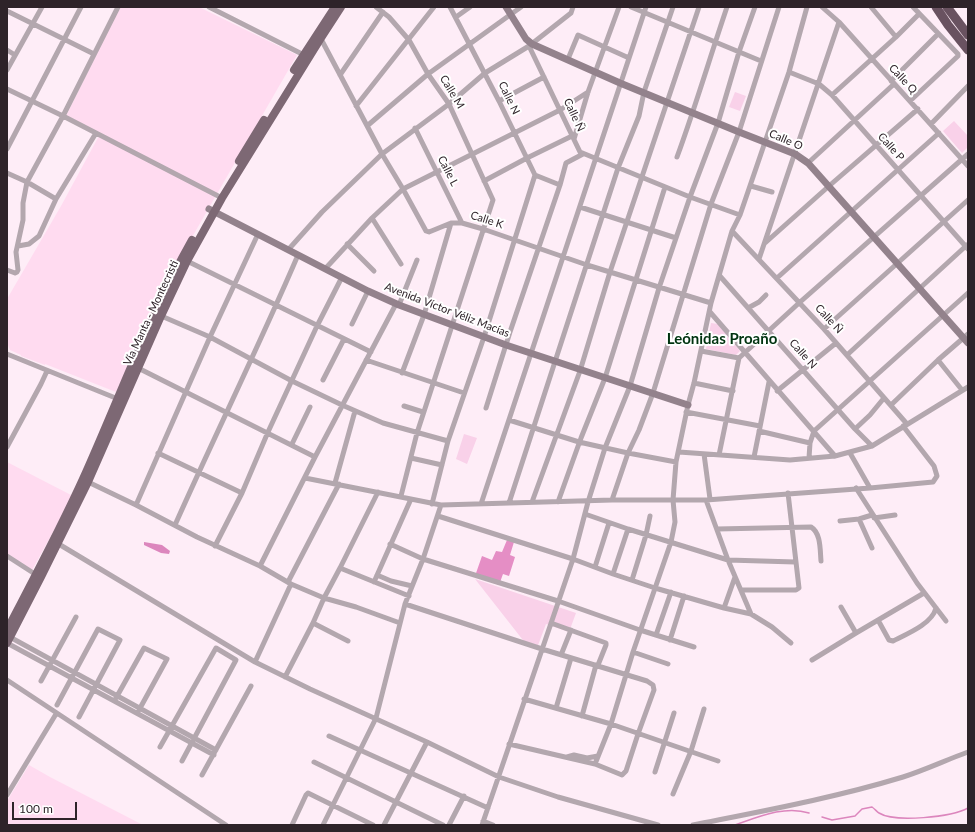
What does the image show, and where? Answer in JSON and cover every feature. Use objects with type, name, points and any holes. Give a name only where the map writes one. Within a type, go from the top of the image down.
[{"type":"highway","points":[[936,7],[968,50]]},
{"type":"highway","points":[[947,7],[968,34]]},
{"type":"main road","name":"Vía Manta - Montecristi","points":[[8,637],[86,481],[135,366],[184,260],[212,210],[319,35],[334,7]]},
{"type":"main road","name":"Vía Manta - Montecristi","points":[[319,35],[342,7]]},
{"type":"street","points":[[7,70],[42,7]]},
{"type":"street","points":[[7,148],[81,7]]},
{"type":"street","points":[[7,270],[15,273],[18,270],[16,252],[23,220],[23,203],[27,182],[63,116],[118,7]]},
{"type":"street","points":[[209,7],[306,56]]},
{"type":"street","name":"Calle M","points":[[376,7],[383,12],[409,40],[428,74],[449,104],[493,200],[483,229]]},
{"type":"street","points":[[356,106],[434,7]]},
{"type":"street","name":"Calle N","points":[[450,7],[485,73],[535,175]]},
{"type":"street","points":[[456,17],[470,7]]},
{"type":"street","name":"Calle Ñ","points":[[506,7],[530,45],[578,150],[583,154]]},
{"type":"street","points":[[367,126],[428,74],[521,7]]},
{"type":"street","points":[[288,250],[322,212],[382,154],[449,104],[485,73],[530,45],[571,13],[572,7]]},
{"type":"street","points":[[484,181],[527,158],[573,137],[619,7]]},
{"type":"street","points":[[631,7],[645,10],[690,32],[761,61]]},
{"type":"street","points":[[510,503],[618,168],[639,116],[644,92],[673,7]]},
{"type":"street","points":[[532,502],[580,371],[610,272],[699,7]]},
{"type":"street","points":[[677,157],[693,113],[727,7]]},
{"type":"street","points":[[493,825],[482,823],[573,559],[588,502],[606,448],[630,386],[659,288],[690,197],[718,123],[739,52],[755,7]]},
{"type":"street","points":[[612,500],[628,454],[653,393],[711,204],[739,132],[779,7]]},
{"type":"street","points":[[595,764],[611,724],[640,630],[671,542],[675,522],[673,500],[676,462],[711,303],[732,231],[740,215],[789,72],[807,7]]},
{"type":"street","points":[[871,7],[896,37]]},
{"type":"street","points":[[910,100],[958,56],[958,54],[913,7]]},
{"type":"street","points":[[916,7],[919,14]]},
{"type":"street","name":"Calle Q","points":[[826,8],[968,166]]},
{"type":"street","points":[[481,504],[580,207],[594,159],[645,10]]},
{"type":"street","points":[[7,11],[94,54]]},
{"type":"street","points":[[340,75],[383,12]]},
{"type":"street","points":[[832,95],[872,60],[919,14]]},
{"type":"street","points":[[759,259],[839,22]]},
{"type":"street","points":[[808,163],[893,82],[938,34]]},
{"type":"street","name":"Calle K","points":[[319,35],[382,154],[426,231],[429,232],[451,223],[462,223],[587,265],[711,303]]},
{"type":"street","points":[[568,59],[578,35],[629,58]]},
{"type":"street","name":"Calle O","points":[[530,45],[568,59],[620,83],[795,154],[808,163],[943,316],[966,338]]},
{"type":"street","points":[[7,50],[15,55]]},
{"type":"street","name":"Calle P","points":[[789,72],[819,84],[832,95],[967,247]]},
{"type":"street","points":[[499,101],[544,77]]},
{"type":"street","points":[[931,124],[968,86]]},
{"type":"street","points":[[7,89],[63,116],[220,197]]},
{"type":"street","points":[[325,269],[372,218],[403,189],[436,171],[560,110],[588,92]]},
{"type":"street","points":[[765,244],[876,144],[918,109]]},
{"type":"street","name":"Calle L","points":[[415,128],[462,223]]},
{"type":"street","points":[[18,246],[29,244],[40,236],[56,200],[96,133]]},
{"type":"street","points":[[777,278],[939,133]]},
{"type":"street","points":[[486,408],[566,163],[583,154],[690,197],[740,215]]},
{"type":"street","points":[[719,455],[739,358],[920,195],[968,154]]},
{"type":"street","points":[[7,173],[27,182],[56,200]]},
{"type":"street","points":[[432,504],[448,442],[484,337],[535,175],[560,185]]},
{"type":"street","points":[[750,186],[772,192]]},
{"type":"street","points":[[558,502],[579,442],[605,378],[665,187]]},
{"type":"street","points":[[824,329],[968,200]]},
{"type":"street","points":[[580,207],[676,238]]},
{"type":"street","name":"Avenida Víctor Véliz Macías","points":[[212,210],[342,278],[398,305],[452,326],[580,371],[653,393],[687,408]]},
{"type":"street","points":[[372,218],[401,264]]},
{"type":"street","points":[[402,373],[424,315],[451,223]]},
{"type":"street","points":[[402,496],[417,433],[483,229]]},
{"type":"street","name":"Calle Ñ","points":[[732,231],[824,329],[891,405],[934,466],[937,476],[933,482],[870,488]]},
{"type":"street","points":[[136,505],[234,283],[258,234]]},
{"type":"street","points":[[347,244],[374,271]]},
{"type":"street","points":[[847,355],[967,247]]},
{"type":"street","points":[[175,525],[198,472],[277,305],[298,255]]},
{"type":"street","points":[[184,260],[234,283],[371,352]]},
{"type":"street","points":[[260,566],[342,405],[398,305],[417,260]]},
{"type":"street","name":"Calle N","points":[[719,275],[837,409],[872,446]]},
{"type":"street","points":[[215,546],[242,493],[268,432],[317,326],[342,278]]},
{"type":"street","points":[[352,324],[368,291]]},
{"type":"street","points":[[809,458],[810,443],[814,430],[968,293]]},
{"type":"street","points":[[748,308],[759,302],[766,295]]},
{"type":"street","points":[[710,312],[769,382],[814,430],[835,456]]},
{"type":"street","points":[[158,315],[210,337],[292,381],[355,411],[384,423],[448,442]]},
{"type":"street","points":[[891,405],[938,360],[966,338]]},
{"type":"street","points":[[323,380],[344,339]]},
{"type":"street","points":[[778,391],[836,343]]},
{"type":"street","points":[[701,351],[739,358]]},
{"type":"street","points":[[7,354],[120,400]]},
{"type":"street","points":[[366,360],[464,393]]},
{"type":"street","points":[[938,360],[962,390]]},
{"type":"street","points":[[135,366],[292,444],[315,457]]},
{"type":"street","points":[[7,447],[47,370]]},
{"type":"street","points":[[754,457],[769,382]]},
{"type":"street","points":[[694,383],[733,391]]},
{"type":"street","points":[[678,452],[790,460],[835,456],[850,453],[872,446],[968,387]]},
{"type":"street","points":[[855,429],[870,415],[884,398]]},
{"type":"street","points":[[404,406],[424,412]]},
{"type":"street","points":[[292,444],[310,407]]},
{"type":"street","points":[[687,408],[810,443]]},
{"type":"street","points":[[255,662],[290,583],[337,484],[355,411]]},
{"type":"street","points":[[509,420],[579,442],[628,454],[676,462]]},
{"type":"street","points":[[158,453],[242,493]]},
{"type":"street","points":[[305,478],[402,496],[441,505],[588,502],[612,500],[708,500],[870,488],[850,453]]},
{"type":"street","points":[[704,454],[708,500],[728,560],[751,614]]},
{"type":"street","points":[[411,458],[442,465]]},
{"type":"street","points":[[86,481],[215,546],[260,566],[290,583],[324,598],[356,607],[400,623]]},
{"type":"street","points":[[856,488],[924,593],[946,621]]},
{"type":"street","points":[[285,677],[378,492]]},
{"type":"street","points":[[741,590],[796,590],[798,588],[788,493]]},
{"type":"street","points":[[374,582],[411,498]]},
{"type":"street","points":[[322,825],[376,718],[405,604],[423,560],[441,505]]},
{"type":"street","points":[[585,514],[646,535],[728,560],[795,562]]},
{"type":"street","points":[[840,521],[873,516],[894,515]]},
{"type":"street","points":[[438,516],[573,559],[655,588],[724,608],[751,614],[772,627],[791,643]]},
{"type":"street","points":[[632,580],[646,535],[650,516]]},
{"type":"street","points":[[859,519],[872,548]]},
{"type":"street","points":[[595,567],[609,523]]},
{"type":"street","points":[[717,529],[811,527],[816,530],[818,535],[821,561]]},
{"type":"street","points":[[613,574],[628,529]]},
{"type":"street","points":[[56,542],[255,662],[285,677],[376,718],[499,777],[558,797],[658,825]]},
{"type":"street","points":[[390,544],[423,560],[558,601],[656,636],[694,647]]},
{"type":"street","points":[[7,556],[39,576]]},
{"type":"street","points":[[340,568],[409,596]]},
{"type":"street","points":[[377,575],[391,581],[412,586]]},
{"type":"street","points":[[724,608],[735,577]]},
{"type":"street","points":[[656,636],[671,592]]},
{"type":"street","points":[[812,660],[924,593]]},
{"type":"street","points":[[670,640],[684,596]]},
{"type":"street","points":[[405,604],[542,649],[626,674],[647,681],[653,685],[654,690],[624,774],[622,775],[595,764],[510,744]]},
{"type":"street","points":[[841,607],[856,633]]},
{"type":"street","points":[[878,620],[889,640],[893,642],[913,631],[933,616],[936,608]]},
{"type":"street","points":[[41,681],[76,617]]},
{"type":"street","points":[[313,623],[348,640]]},
{"type":"street","points":[[551,623],[606,643],[597,665],[582,716]]},
{"type":"street","points":[[57,705],[98,629],[120,640],[79,717]]},
{"type":"street","points":[[561,655],[571,630]]},
{"type":"street","points":[[8,637],[75,672],[115,701],[215,752]]},
{"type":"street","points":[[8,637],[30,655],[49,666],[72,678],[118,696],[140,707],[170,728]]},
{"type":"street","points":[[115,701],[144,648],[167,660],[137,713]]},
{"type":"street","points":[[160,747],[216,648],[236,660],[182,761]]},
{"type":"street","points":[[30,655],[33,649]]},
{"type":"street","points":[[633,652],[668,664]]},
{"type":"street","points":[[556,708],[571,658]]},
{"type":"street","points":[[7,680],[56,714],[226,825]]},
{"type":"street","points":[[202,775],[251,686]]},
{"type":"street","points":[[524,699],[611,724],[718,761]]},
{"type":"street","points":[[673,794],[691,751],[704,709]]},
{"type":"street","points":[[655,772],[674,713]]},
{"type":"street","points":[[7,795],[56,714]]},
{"type":"street","points":[[329,736],[488,808]]},
{"type":"street","points":[[384,825],[427,742]]},
{"type":"street","points":[[693,825],[783,807],[855,790],[904,776],[968,752]]},
{"type":"street","points":[[567,757],[574,755],[587,758],[598,756]]},
{"type":"street","points":[[314,762],[443,825]]},
{"type":"street","points":[[292,825],[307,794],[373,825]]},
{"type":"street","points":[[449,825],[464,796]]},
{"type":"shaded area","points":[[120,7],[199,7],[297,55],[176,265],[116,392],[21,356],[10,350],[7,343],[7,299],[61,206],[100,134],[66,116]]},
{"type":"shaded area","points":[[735,92],[746,96],[740,111],[729,107]]},
{"type":"shaded area","points":[[954,121],[968,136],[968,147],[962,153],[943,131]]},
{"type":"shaded area","points":[[711,323],[718,324],[740,351],[736,355],[706,349]]},
{"type":"shaded area","points":[[464,434],[477,438],[467,464],[456,459]]},
{"type":"shaded area","points":[[7,462],[73,496],[31,572],[7,557]]},
{"type":"shaded area","points":[[507,540],[514,542],[510,555],[515,557],[509,576],[503,574],[499,585],[475,576],[482,556],[492,560],[496,551],[502,552]]},
{"type":"shaded area","points":[[144,542],[162,545],[170,551],[169,554],[161,553],[144,545]]},
{"type":"shaded area","points":[[475,579],[576,613],[569,632],[546,624],[537,648],[526,644]]},
{"type":"shaded area","points":[[29,765],[143,825],[7,825],[7,801]]},
{"type":"waterway","points":[[822,817],[832,820],[855,816],[862,809],[872,807],[879,813],[887,816],[897,818],[924,818],[950,814],[968,808]]},
{"type":"waterway","points":[[735,825],[781,811],[791,810],[809,813]]},
{"type":"district","name":"Leónidas Proaño","points":[[722,339]]}]
